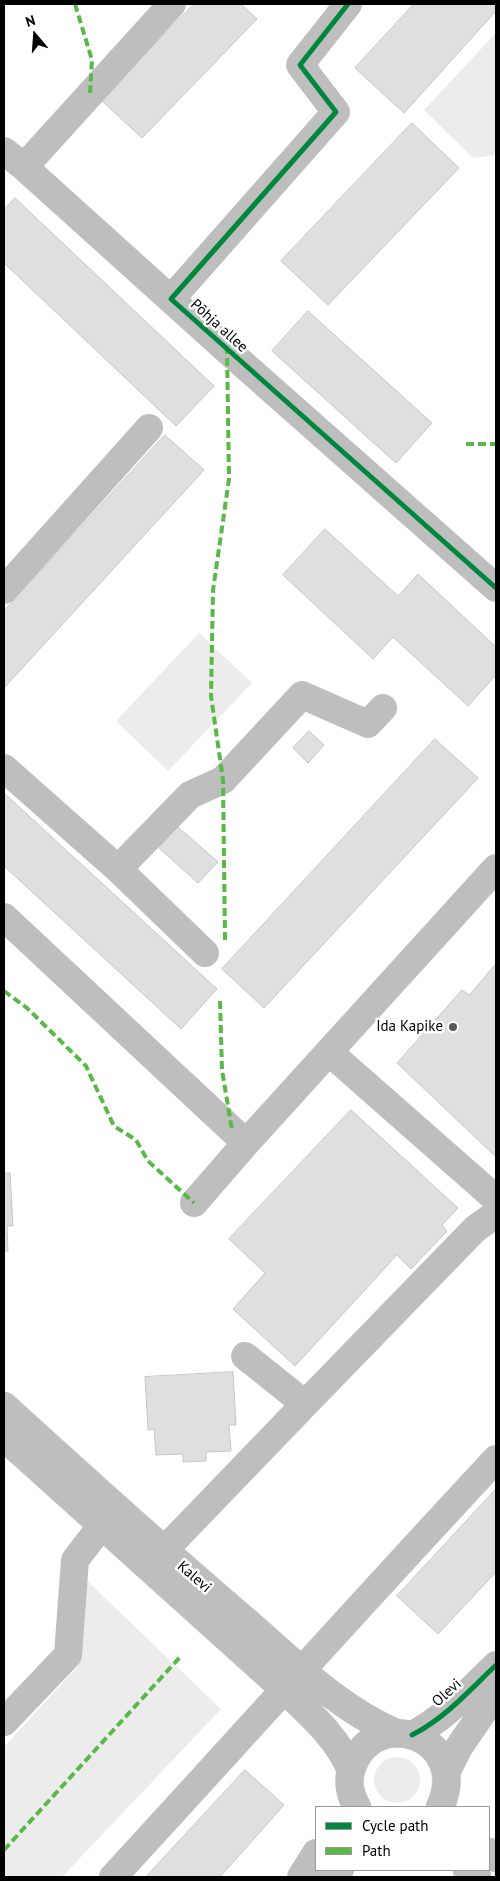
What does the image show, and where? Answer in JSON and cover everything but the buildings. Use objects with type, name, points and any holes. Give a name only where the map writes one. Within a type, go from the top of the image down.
[{"type":"street","points":[[171,299],[14,159],[172,4]]},
{"type":"street","name":"Põhja allee","points":[[348,4],[300,65],[336,112],[171,299],[496,588]]},
{"type":"street","points":[[4,590],[149,428]]},
{"type":"street","points":[[118,869],[190,795],[222,780],[302,695],[368,724],[383,708]]},
{"type":"street","points":[[4,768],[118,869],[205,954]]},
{"type":"street","points":[[194,1203],[246,1143],[496,868]]},
{"type":"street","points":[[4,917],[246,1143]]},
{"type":"street","points":[[329,1052],[496,1200]]},
{"type":"street","points":[[155,1558],[475,1229],[496,1214]]},
{"type":"street","points":[[245,1356],[305,1404]]},
{"type":"street","name":"Kalevi","points":[[4,1406],[155,1558],[294,1680],[348,1707],[370,1722],[426,1742],[434,1749],[440,1757],[447,1794]]},
{"type":"street","name":"Kalevi","points":[[4,1437],[102,1525],[155,1558]]},
{"type":"street","points":[[112,1877],[496,1459]]},
{"type":"street","points":[[4,1722],[68,1655],[75,1560],[102,1525]]},
{"type":"street","name":"Olevi","points":[[404,1734],[422,1730],[450,1709],[496,1666]]},
{"type":"street","name":"Kalevi","points":[[294,1680],[340,1748],[350,1776],[351,1792],[357,1806]]},
{"type":"street","points":[[447,1794],[459,1747],[496,1693]]},
{"type":"street","points":[[340,1806],[354,1761],[367,1744],[386,1734],[404,1734]]},
{"type":"street","points":[[302,1877],[315,1855]]},
{"type":"shaded area","points":[[496,33],[496,155],[473,158],[424,110]]},
{"type":"shaded area","points":[[199,633],[252,683],[168,771],[116,721]]},
{"type":"shaded area","points":[[83,1577],[221,1709],[62,1877],[4,1877],[4,1747],[78,1666]]},
{"type":"shaded area","points":[[392,1757],[402,1757],[416,1767],[420,1780],[416,1793],[410,1799],[402,1803],[392,1803],[378,1793],[374,1785],[374,1775],[384,1761]]},
{"type":"marked path","points":[[75,4],[92,60],[90,93]]},
{"type":"marked path","points":[[225,940],[223,780],[211,696],[213,590],[229,479],[227,350]]},
{"type":"marked path","points":[[466,444],[496,444]]},
{"type":"marked path","points":[[4,991],[27,1008],[86,1066],[114,1126],[136,1140],[148,1161],[194,1203]]},
{"type":"marked path","points":[[220,1001],[222,1070],[232,1130]]},
{"type":"marked path","points":[[4,1850],[181,1656]]},
{"type":"cycle path","points":[[348,4],[300,65],[336,112],[171,299],[496,588]]},
{"type":"cycle path","points":[[412,1735],[446,1712],[496,1665]]},
{"type":"place","name":"Ida Kapike","points":[[453,1027]]}]
